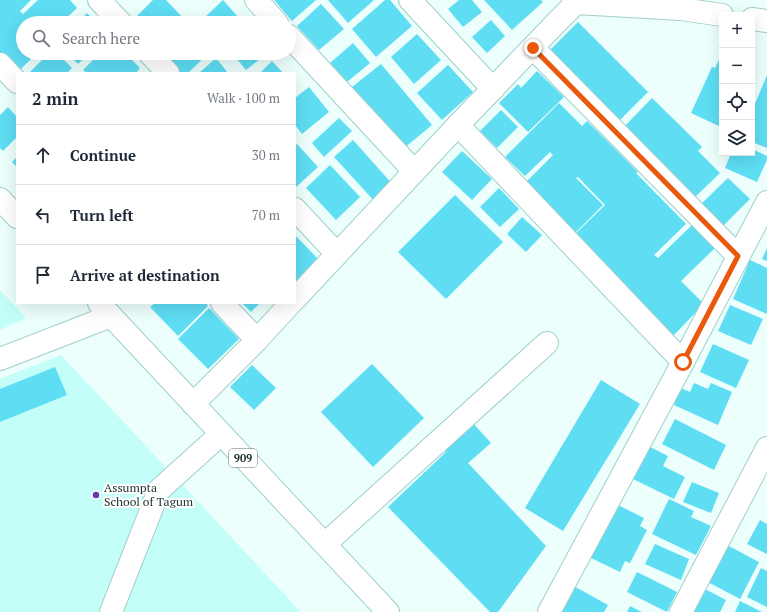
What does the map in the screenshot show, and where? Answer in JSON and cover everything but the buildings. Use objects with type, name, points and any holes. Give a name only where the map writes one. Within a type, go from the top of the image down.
[{"type":"main road","points":[[99,0],[114,16]]},
{"type":"main road","points":[[256,0],[271,16]]},
{"type":"main road","points":[[410,0],[493,89]]},
{"type":"main road","points":[[296,298],[414,171],[533,48],[575,2],[680,9],[719,15]]},
{"type":"main road","points":[[755,19],[767,21]]},
{"type":"main road","points":[[296,44],[414,171]]},
{"type":"main road","points":[[533,48],[738,256]]},
{"type":"main road","points":[[156,60],[167,72]]},
{"type":"main road","points":[[0,64],[16,81]]},
{"type":"main road","points":[[458,125],[683,362]]},
{"type":"main road","points":[[0,199],[16,216]]},
{"type":"main road","points":[[549,612],[767,202]]},
{"type":"main road","points":[[296,210],[337,254]]},
{"type":"main road","points":[[223,304],[257,340]]},
{"type":"main road","points":[[193,404],[257,340],[290,304]]},
{"type":"main road","points":[[0,359],[105,310]]},
{"type":"main road","name":"909","points":[[105,310],[388,612]]},
{"type":"main road","points":[[325,544],[547,343]]},
{"type":"main road","points":[[111,612],[159,490],[221,434]]},
{"type":"main road","points":[[681,612],[767,448]]},
{"type":"shaded area","points":[[0,290],[26,318],[0,330]]},
{"type":"shaded area","name":"Assumpta School of Tagum","points":[[61,355],[301,612],[0,612],[0,379]]},
{"type":"place","name":"Assumpta School of Tagum","points":[[96,495]]},
{"type":"route","points":[[533,48],[738,256],[683,362]]}]
